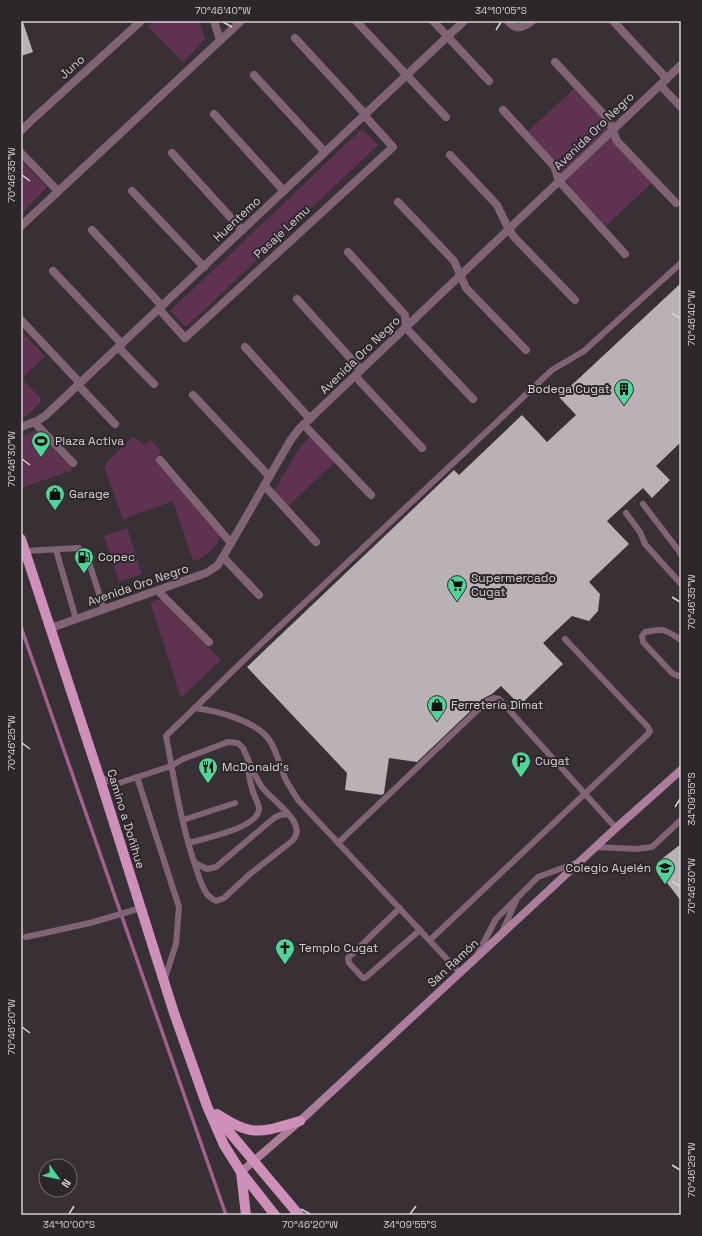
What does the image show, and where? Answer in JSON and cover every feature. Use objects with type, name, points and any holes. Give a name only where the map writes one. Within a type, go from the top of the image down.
[{"type":"main road","name":"Camino a Doñihue","points":[[21,539],[100,776],[164,981],[207,1106],[224,1145],[241,1172],[275,1215]]},
{"type":"main road","points":[[207,1106],[229,1122],[250,1131],[273,1129],[300,1121]]},
{"type":"main road","points":[[207,1106],[299,1215]]},
{"type":"main road","points":[[241,1172],[246,1215]]},
{"type":"street","name":"Juno","points":[[21,131],[141,21]]},
{"type":"street","points":[[214,21],[220,40]]},
{"type":"street","points":[[21,226],[241,21]]},
{"type":"street","points":[[356,21],[446,117]]},
{"type":"street","points":[[433,21],[489,80]]},
{"type":"street","name":"Huentemo","points":[[21,427],[45,416],[464,21]]},
{"type":"street","points":[[508,21],[514,27],[518,28],[532,21]]},
{"type":"street","points":[[613,21],[667,79]]},
{"type":"street","points":[[295,38],[364,115]]},
{"type":"street","points":[[555,62],[608,119],[617,142],[676,203]]},
{"type":"street","name":"Avenida Oro Negro","points":[[51,628],[158,591],[206,573],[217,566],[293,436],[681,65]]},
{"type":"street","points":[[254,75],[326,152]]},
{"type":"street","points":[[660,85],[681,107]]},
{"type":"street","points":[[503,110],[554,166],[559,181],[625,254]]},
{"type":"street","points":[[214,114],[284,191]]},
{"type":"street","name":"Pasaje Lemu","points":[[92,230],[160,307],[185,338],[393,146],[364,115]]},
{"type":"street","points":[[21,153],[58,191]]},
{"type":"street","points":[[172,153],[242,230]]},
{"type":"street","points":[[450,155],[497,205],[509,230],[515,238],[575,300]]},
{"type":"street","points":[[132,190],[204,267]]},
{"type":"street","points":[[398,202],[454,261],[466,288],[526,350]]},
{"type":"street","points":[[348,252],[405,315],[406,328],[473,399]]},
{"type":"street","points":[[53,271],[154,384]]},
{"type":"street","points":[[297,299],[422,448]]},
{"type":"street","points":[[21,320],[115,424]]},
{"type":"street","points":[[245,347],[310,419]]},
{"type":"street","points":[[193,395],[269,476]]},
{"type":"street","points":[[34,422],[73,463]]},
{"type":"street","points":[[304,425],[371,495]]},
{"type":"street","points":[[160,460],[231,543]]},
{"type":"street","points":[[264,485],[316,542]]},
{"type":"street","points":[[223,557],[259,595]]},
{"type":"street","points":[[158,591],[209,642]]},
{"type":"street","name":"San Ramón","points":[[241,1172],[300,1121],[616,828],[681,770]]},
{"type":"lane","points":[[100,776],[116,784],[171,766],[183,759],[228,742],[238,743],[243,748],[262,787],[296,824],[297,833],[295,838],[250,874],[224,898],[216,901],[211,898],[206,893],[188,843],[171,766],[166,736],[252,652],[548,374],[562,363],[584,351],[681,263]]},
{"type":"lane","points":[[642,504],[681,555]]},
{"type":"lane","points":[[626,513],[640,532],[645,544],[681,584]]},
{"type":"lane","points":[[25,551],[79,548],[87,556],[104,609]]},
{"type":"lane","points":[[56,550],[76,619]]},
{"type":"lane","points":[[681,640],[666,630],[661,629],[645,632],[642,636],[643,642],[672,673],[678,676],[681,675]]},
{"type":"lane","points":[[430,940],[586,794],[648,734],[650,730],[565,639]]},
{"type":"lane","points":[[338,843],[487,701],[494,698],[499,699],[616,828]]},
{"type":"lane","points":[[195,708],[232,716],[266,736],[274,748],[286,780],[298,800],[460,973]]},
{"type":"lane","points":[[188,843],[249,824],[257,816],[259,810],[252,789],[248,770],[248,759]]},
{"type":"lane","points":[[137,777],[179,907],[176,944],[164,981]]},
{"type":"lane","points":[[183,820],[235,803]]},
{"type":"lane","points":[[195,863],[207,869],[216,867],[274,818],[280,814],[288,814]]},
{"type":"lane","points":[[596,847],[636,849],[652,847],[681,820]]},
{"type":"lane","points":[[474,960],[496,919],[538,877],[580,862]]},
{"type":"lane","points":[[501,935],[518,898]]},
{"type":"lane","points":[[26,937],[90,923],[141,908]]},
{"type":"lane","points":[[400,908],[348,958],[349,963],[363,978],[365,978],[420,930]]},
{"type":"shaded area","points":[[155,21],[199,21],[205,39],[183,62],[148,27]]},
{"type":"shaded area","points":[[575,88],[604,120],[614,143],[652,183],[606,226],[571,188],[556,165],[527,132]]},
{"type":"shaded area","points":[[362,129],[378,145],[186,327],[170,311]]},
{"type":"shaded area","points":[[21,161],[47,187],[21,214]]},
{"type":"shaded area","points":[[21,330],[45,357],[22,378],[42,400],[29,414],[21,419]]},
{"type":"shaded area","points":[[36,431],[73,470],[21,488],[21,437]]},
{"type":"shaded area","points":[[311,436],[335,462],[288,506],[274,491],[301,446]]},
{"type":"shaded area","points":[[133,437],[144,445],[151,440],[161,452],[155,461],[220,535],[214,548],[202,557],[193,561],[173,501],[123,519],[104,467],[107,462]]},
{"type":"shaded area","points":[[127,528],[142,574],[119,582],[104,536]]},
{"type":"shaded area","points":[[161,599],[221,660],[181,698],[150,602]]},
{"type":"building","points":[[21,22],[23,22],[33,52],[21,56]]},
{"type":"building","name":"Supermercado Cugat","points":[[681,283],[681,442],[656,466],[670,480],[652,498],[643,488],[607,521],[629,544],[589,582],[600,594],[598,611],[589,621],[572,616],[543,643],[563,664],[520,705],[501,686],[492,694],[484,698],[417,762],[389,758],[384,793],[382,795],[345,790],[347,773],[247,667],[454,470],[459,475],[522,415],[547,442],[576,415],[559,397]]},
{"type":"building","points":[[681,844],[681,901],[658,871],[664,866],[659,861]]},
{"type":"waterway","points":[[21,627],[226,1215]]},
{"type":"place","name":"Bodega Cugat","points":[[624,406]]},
{"type":"place","name":"Plaza Activa","points":[[41,458]]},
{"type":"place","name":"Garage","points":[[55,511]]},
{"type":"place","name":"Copec","points":[[84,574]]},
{"type":"place","name":"Supermercado Cugat","points":[[457,602]]},
{"type":"place","name":"Ferretería Dimat","points":[[437,722]]},
{"type":"place","name":"Cugat","points":[[521,778]]},
{"type":"place","name":"McDonald's","points":[[208,784]]},
{"type":"place","name":"Colegio Ayelén","points":[[665,885]]},
{"type":"place","name":"Templo Cugat","points":[[285,965]]}]
